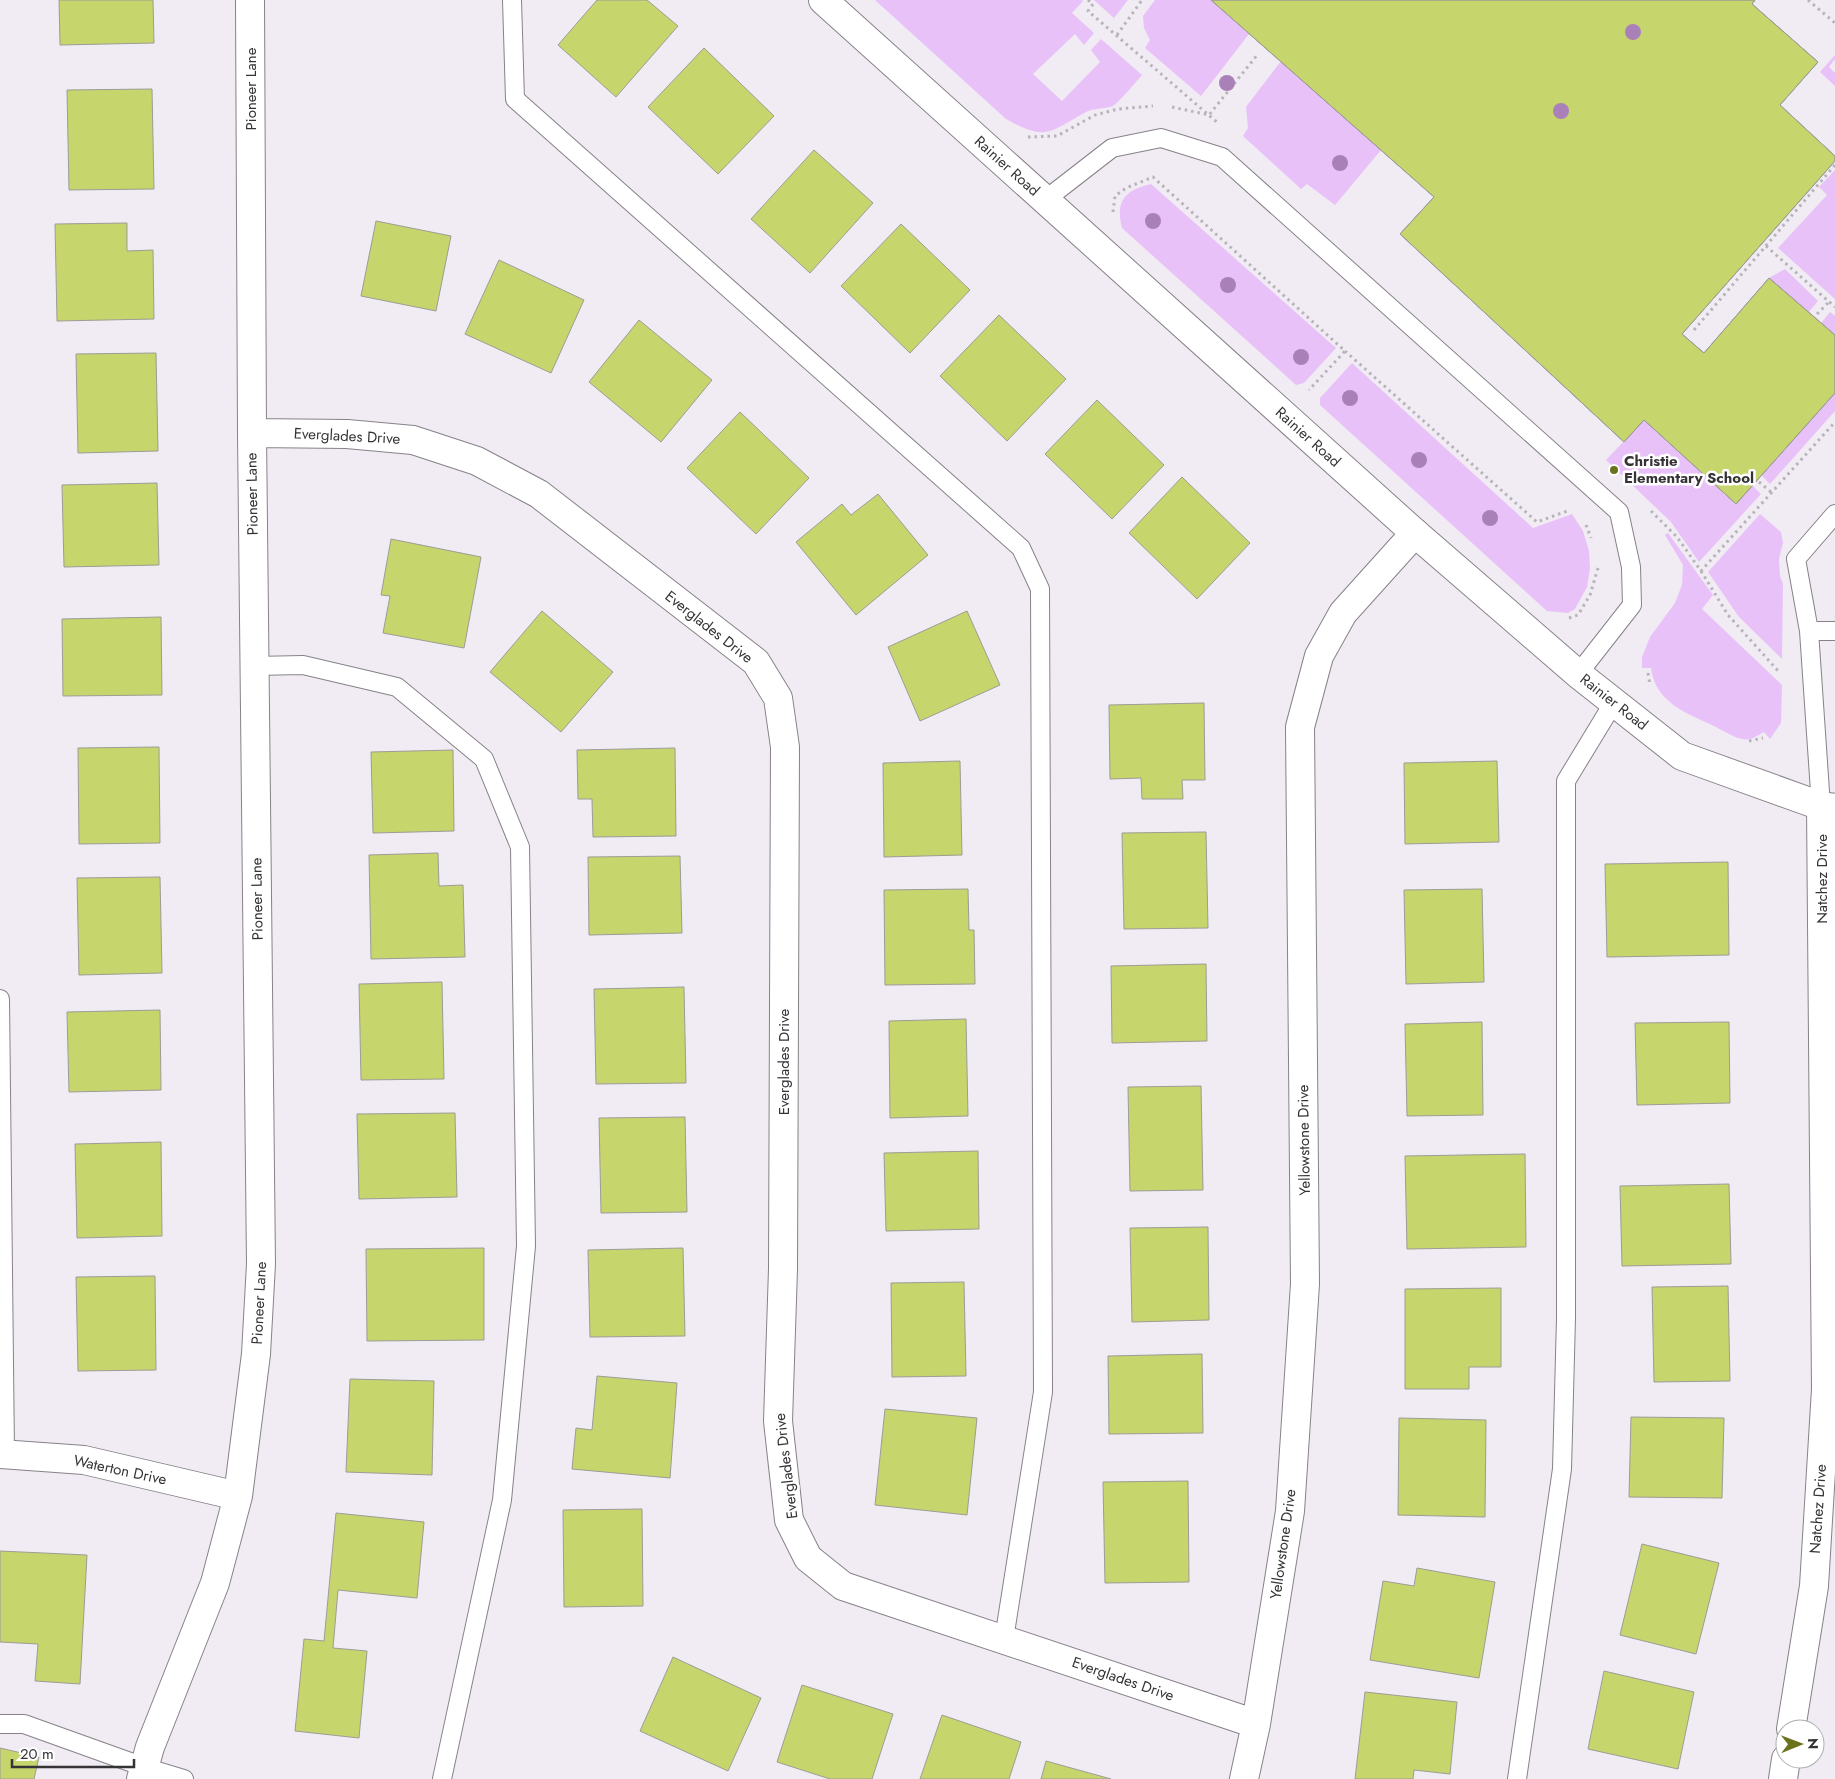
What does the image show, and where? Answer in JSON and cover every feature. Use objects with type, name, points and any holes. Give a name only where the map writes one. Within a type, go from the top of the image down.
[{"type":"street","name":"Pioneer Lane","points":[[142,1773],[150,1746],[215,1583],[238,1496],[256,1354],[261,1264],[254,666],[250,0]]},
{"type":"street","name":"Rainier Road","points":[[823,0],[1414,533],[1578,674],[1682,756],[1828,807]]},
{"type":"street","name":"Everglades Drive","points":[[252,433],[348,434],[413,440],[477,460],[539,494],[756,662],[778,698],[785,747],[783,1269],[778,1421],[789,1520],[808,1558],[844,1586],[1256,1724]]},
{"type":"street","name":"Yellowstone Drive","points":[[1244,1779],[1256,1724],[1290,1511],[1305,1284],[1300,727],[1320,656],[1343,613],[1414,533]]},
{"type":"street","name":"Natchez Drive","points":[[1793,1719],[1814,1586],[1826,1389],[1828,807]]},
{"type":"street","name":"Waterton Drive","points":[[2,1454],[84,1460],[238,1496]]},
{"type":"lane","points":[[512,0],[515,99],[1021,548],[1040,589],[1043,1392],[1004,1640]]},
{"type":"lane","points":[[1045,200],[1112,148],[1161,138],[1222,157],[1229,163],[1620,512],[1631,567],[1632,605],[1578,674]]},
{"type":"lane","points":[[1828,807],[1808,631],[1796,559],[1835,514]]},
{"type":"lane","points":[[1808,631],[1835,631]]},
{"type":"lane","points":[[254,666],[303,665],[398,687],[484,759],[520,848],[526,1246],[502,1500],[442,1779]]},
{"type":"lane","points":[[1517,1779],[1562,1469],[1566,1318],[1566,780],[1614,702]]},
{"type":"lane","points":[[0,999],[2,1454]]},
{"type":"lane","points":[[0,1724],[24,1724],[142,1773],[184,1779]]},
{"type":"path","points":[[1088,0],[1093,4],[1088,11],[1224,127]]},
{"type":"path","points":[[1117,35],[1142,0]]},
{"type":"path","points":[[1808,0],[1835,23]]},
{"type":"path","points":[[1209,114],[1258,54]]},
{"type":"path","points":[[1022,137],[1057,136],[1095,115],[1118,109],[1154,106]]},
{"type":"path","points":[[1170,107],[1209,114]]},
{"type":"path","points":[[1694,330],[1835,165]]},
{"type":"path","points":[[1114,219],[1112,211],[1115,196],[1126,188],[1153,177],[1537,522],[1572,509]]},
{"type":"path","points":[[1766,246],[1835,308]]},
{"type":"path","points":[[1817,314],[1829,302]]},
{"type":"path","points":[[1304,395],[1345,351]]},
{"type":"path","points":[[1701,571],[1835,422]]},
{"type":"path","points":[[1759,482],[1771,492]]},
{"type":"path","points":[[1651,510],[1677,537],[1728,614],[1784,676]]},
{"type":"path","points":[[1583,518],[1593,543]]},
{"type":"path","points":[[1565,619],[1578,615],[1590,595],[1598,570],[1597,560]]},
{"type":"path","points":[[1648,673],[1651,689]]},
{"type":"path","points":[[1742,743],[1763,738]]},
{"type":"shaded area","points":[[875,0],[1082,0],[1072,13],[1094,33],[1084,45],[1075,34],[1033,74],[1062,101],[1100,62],[1091,50],[1101,39],[1142,75],[1113,106],[1089,111],[1048,132],[1031,130],[1006,119]]},
{"type":"shaded area","points":[[1094,0],[1128,0],[1114,18]]},
{"type":"shaded area","points":[[1155,0],[1211,0],[1249,34],[1201,96],[1145,48],[1150,40],[1144,28],[1143,16]]},
{"type":"shaded area","points":[[1835,55],[1835,59],[1829,67],[1835,73],[1835,86],[1820,72]]},
{"type":"shaded area","points":[[1281,61],[1381,150],[1335,205],[1307,184],[1301,189],[1243,136],[1248,128],[1246,107]]},
{"type":"shaded area","points":[[1835,170],[1835,299],[1778,248],[1827,195],[1819,187]]},
{"type":"shaded area","points":[[1151,184],[1336,348],[1304,383],[1296,385],[1122,228],[1120,211],[1124,198],[1129,193]]},
{"type":"shaded area","points":[[1785,269],[1818,301],[1808,313],[1769,278]]},
{"type":"shaded area","points":[[1830,312],[1835,316],[1835,335],[1821,323]]},
{"type":"shaded area","points":[[1352,363],[1533,528],[1572,514],[1583,531],[1589,551],[1590,568],[1587,587],[1575,609],[1568,613],[1547,611],[1320,405],[1320,398]]},
{"type":"shaded area","points":[[1835,393],[1835,411],[1770,484],[1761,475]]},
{"type":"shaded area","points":[[1644,420],[1735,504],[1752,485],[1761,494],[1699,562],[1671,522],[1606,460]]},
{"type":"shaded area","points":[[1760,514],[1781,532],[1783,543],[1779,559],[1780,576],[1783,584],[1782,659],[1739,617],[1708,572]]},
{"type":"shaded area","points":[[1668,533],[1713,595],[1702,609],[1782,685],[1781,723],[1770,739],[1764,732],[1751,739],[1739,738],[1683,711],[1665,698],[1659,690],[1651,668],[1642,668],[1642,657],[1650,637],[1675,603],[1682,585],[1683,565],[1665,535]]},
{"type":"building","points":[[59,0],[153,0],[154,43],[60,45]]},
{"type":"building","points":[[597,0],[647,0],[678,26],[616,97],[558,45]]},
{"type":"building","points":[[1211,0],[1755,0],[1752,4],[1818,62],[1780,105],[1835,156],[1835,161],[1682,334],[1704,353],[1769,278],[1835,335],[1835,393],[1736,504],[1644,420],[1624,442],[1400,234],[1434,197]]},
{"type":"building","points":[[1211,0],[1755,0],[1752,4],[1818,62],[1780,105],[1835,156],[1835,161],[1682,334],[1704,353],[1769,278],[1835,335],[1835,393],[1736,504],[1644,420],[1624,442],[1400,234],[1434,197]]},
{"type":"building","points":[[704,48],[774,116],[718,174],[648,107]]},
{"type":"building","points":[[152,89],[154,189],[69,190],[67,90]]},
{"type":"building","points":[[814,150],[873,203],[810,273],[751,219]]},
{"type":"building","points":[[376,221],[451,236],[436,311],[361,296]]},
{"type":"building","points":[[127,223],[127,251],[153,250],[154,319],[57,321],[55,224]]},
{"type":"building","points":[[901,224],[970,290],[910,353],[841,286]]},
{"type":"building","points":[[499,260],[584,300],[551,373],[465,334]]},
{"type":"building","points":[[999,315],[1066,379],[1007,441],[940,376]]},
{"type":"building","points":[[639,320],[712,380],[661,442],[589,382]]},
{"type":"building","points":[[156,353],[158,451],[78,453],[76,354]]},
{"type":"building","points":[[1097,400],[1164,465],[1112,519],[1045,454]]},
{"type":"building","points":[[740,412],[809,478],[756,534],[687,468]]},
{"type":"building","points":[[1182,477],[1250,543],[1197,599],[1129,533]]},
{"type":"building","points":[[157,483],[159,565],[64,567],[62,485]]},
{"type":"building","points":[[878,494],[928,555],[856,615],[796,542],[842,504],[851,515]]},
{"type":"building","points":[[391,539],[481,557],[464,648],[383,633],[390,596],[381,595]]},
{"type":"building","points":[[542,611],[613,672],[561,732],[490,672]]},
{"type":"building","points":[[967,611],[1000,685],[920,721],[888,647]]},
{"type":"building","points":[[161,617],[162,695],[63,696],[62,619]]},
{"type":"building","points":[[1204,703],[1205,780],[1182,780],[1183,799],[1142,799],[1141,778],[1110,779],[1109,705]]},
{"type":"building","points":[[159,747],[160,843],[79,844],[78,748]]},
{"type":"building","points":[[675,748],[676,836],[593,837],[592,799],[578,799],[577,750]]},
{"type":"building","points":[[453,750],[454,831],[373,833],[371,752]]},
{"type":"building","points":[[960,761],[962,855],[884,857],[883,763]]},
{"type":"building","points":[[1497,761],[1499,842],[1405,844],[1404,763]]},
{"type":"building","points":[[1206,832],[1208,928],[1124,929],[1122,833]]},
{"type":"building","points":[[438,853],[439,886],[463,885],[465,957],[371,959],[369,855]]},
{"type":"building","points":[[680,856],[682,933],[589,935],[588,857]]},
{"type":"building","points":[[1728,862],[1729,955],[1607,957],[1605,864]]},
{"type":"building","points":[[160,877],[162,973],[79,975],[77,878]]},
{"type":"building","points":[[968,889],[969,930],[974,930],[975,984],[885,985],[884,890]]},
{"type":"building","points":[[1482,889],[1484,982],[1406,984],[1404,890]]},
{"type":"building","points":[[1206,964],[1207,1041],[1112,1043],[1111,966]]},
{"type":"building","points":[[442,982],[444,1079],[361,1080],[359,984]]},
{"type":"building","points":[[684,987],[686,1083],[596,1084],[594,989]]},
{"type":"building","points":[[160,1010],[161,1090],[69,1092],[67,1012]]},
{"type":"building","points":[[966,1019],[968,1116],[890,1118],[889,1021]]},
{"type":"building","points":[[1482,1022],[1483,1115],[1407,1116],[1405,1024]]},
{"type":"building","points":[[1729,1022],[1730,1103],[1637,1105],[1635,1023]]},
{"type":"building","points":[[1201,1086],[1203,1190],[1130,1191],[1128,1087]]},
{"type":"building","points":[[455,1113],[457,1197],[359,1199],[357,1114]]},
{"type":"building","points":[[685,1117],[687,1212],[601,1213],[599,1118]]},
{"type":"building","points":[[161,1142],[162,1236],[77,1238],[75,1144]]},
{"type":"building","points":[[978,1151],[979,1229],[886,1231],[884,1153]]},
{"type":"building","points":[[1525,1154],[1526,1247],[1407,1249],[1405,1156]]},
{"type":"building","points":[[1729,1184],[1731,1264],[1622,1266],[1620,1186]]},
{"type":"building","points":[[1208,1227],[1209,1320],[1132,1322],[1130,1228]]},
{"type":"building","points":[[484,1248],[484,1340],[367,1341],[366,1249]]},
{"type":"building","points":[[683,1248],[685,1336],[590,1337],[588,1250]]},
{"type":"building","points":[[155,1276],[156,1370],[78,1371],[76,1277]]},
{"type":"building","points":[[964,1282],[966,1376],[892,1377],[891,1283]]},
{"type":"building","points":[[1728,1286],[1730,1381],[1654,1382],[1652,1287]]},
{"type":"building","points":[[1501,1288],[1501,1367],[1469,1367],[1469,1389],[1405,1389],[1405,1289]]},
{"type":"building","points":[[1202,1354],[1203,1433],[1109,1434],[1108,1356]]},
{"type":"building","points":[[597,1376],[677,1383],[670,1478],[572,1469],[576,1428],[592,1430]]},
{"type":"building","points":[[350,1379],[434,1381],[432,1475],[346,1472]]},
{"type":"building","points":[[885,1409],[977,1418],[967,1515],[875,1505]]},
{"type":"building","points":[[1631,1417],[1724,1418],[1722,1498],[1629,1497]]},
{"type":"building","points":[[1399,1418],[1486,1420],[1485,1517],[1398,1515]]},
{"type":"building","points":[[1188,1481],[1189,1582],[1105,1583],[1103,1482]]},
{"type":"building","points":[[642,1509],[643,1606],[564,1607],[563,1510]]},
{"type":"building","points":[[336,1513],[424,1522],[417,1598],[338,1590],[333,1648],[367,1651],[359,1738],[295,1731],[304,1639],[324,1641]]},
{"type":"building","points":[[1642,1544],[1719,1563],[1696,1654],[1620,1635]]},
{"type":"building","points":[[0,1551],[87,1555],[80,1684],[35,1681],[38,1644],[0,1642]]},
{"type":"building","points":[[1417,1568],[1495,1582],[1479,1678],[1370,1660],[1383,1581],[1414,1586]]},
{"type":"building","points":[[673,1657],[761,1698],[728,1771],[640,1731]]},
{"type":"building","points":[[1604,1671],[1694,1692],[1678,1769],[1588,1749]]},
{"type":"building","points":[[802,1685],[893,1714],[872,1779],[830,1779],[777,1762]]},
{"type":"building","points":[[1365,1692],[1457,1702],[1450,1774],[1414,1770],[1413,1779],[1355,1779]]},
{"type":"building","points":[[942,1715],[1021,1742],[1009,1779],[920,1779]]},
{"type":"building","points":[[0,1748],[39,1757],[34,1779],[0,1779]]},
{"type":"building","points":[[1046,1761],[1111,1779],[1041,1779]]},
{"type":"place","name":"Christie Elementary School","points":[[1614,470]]}]
